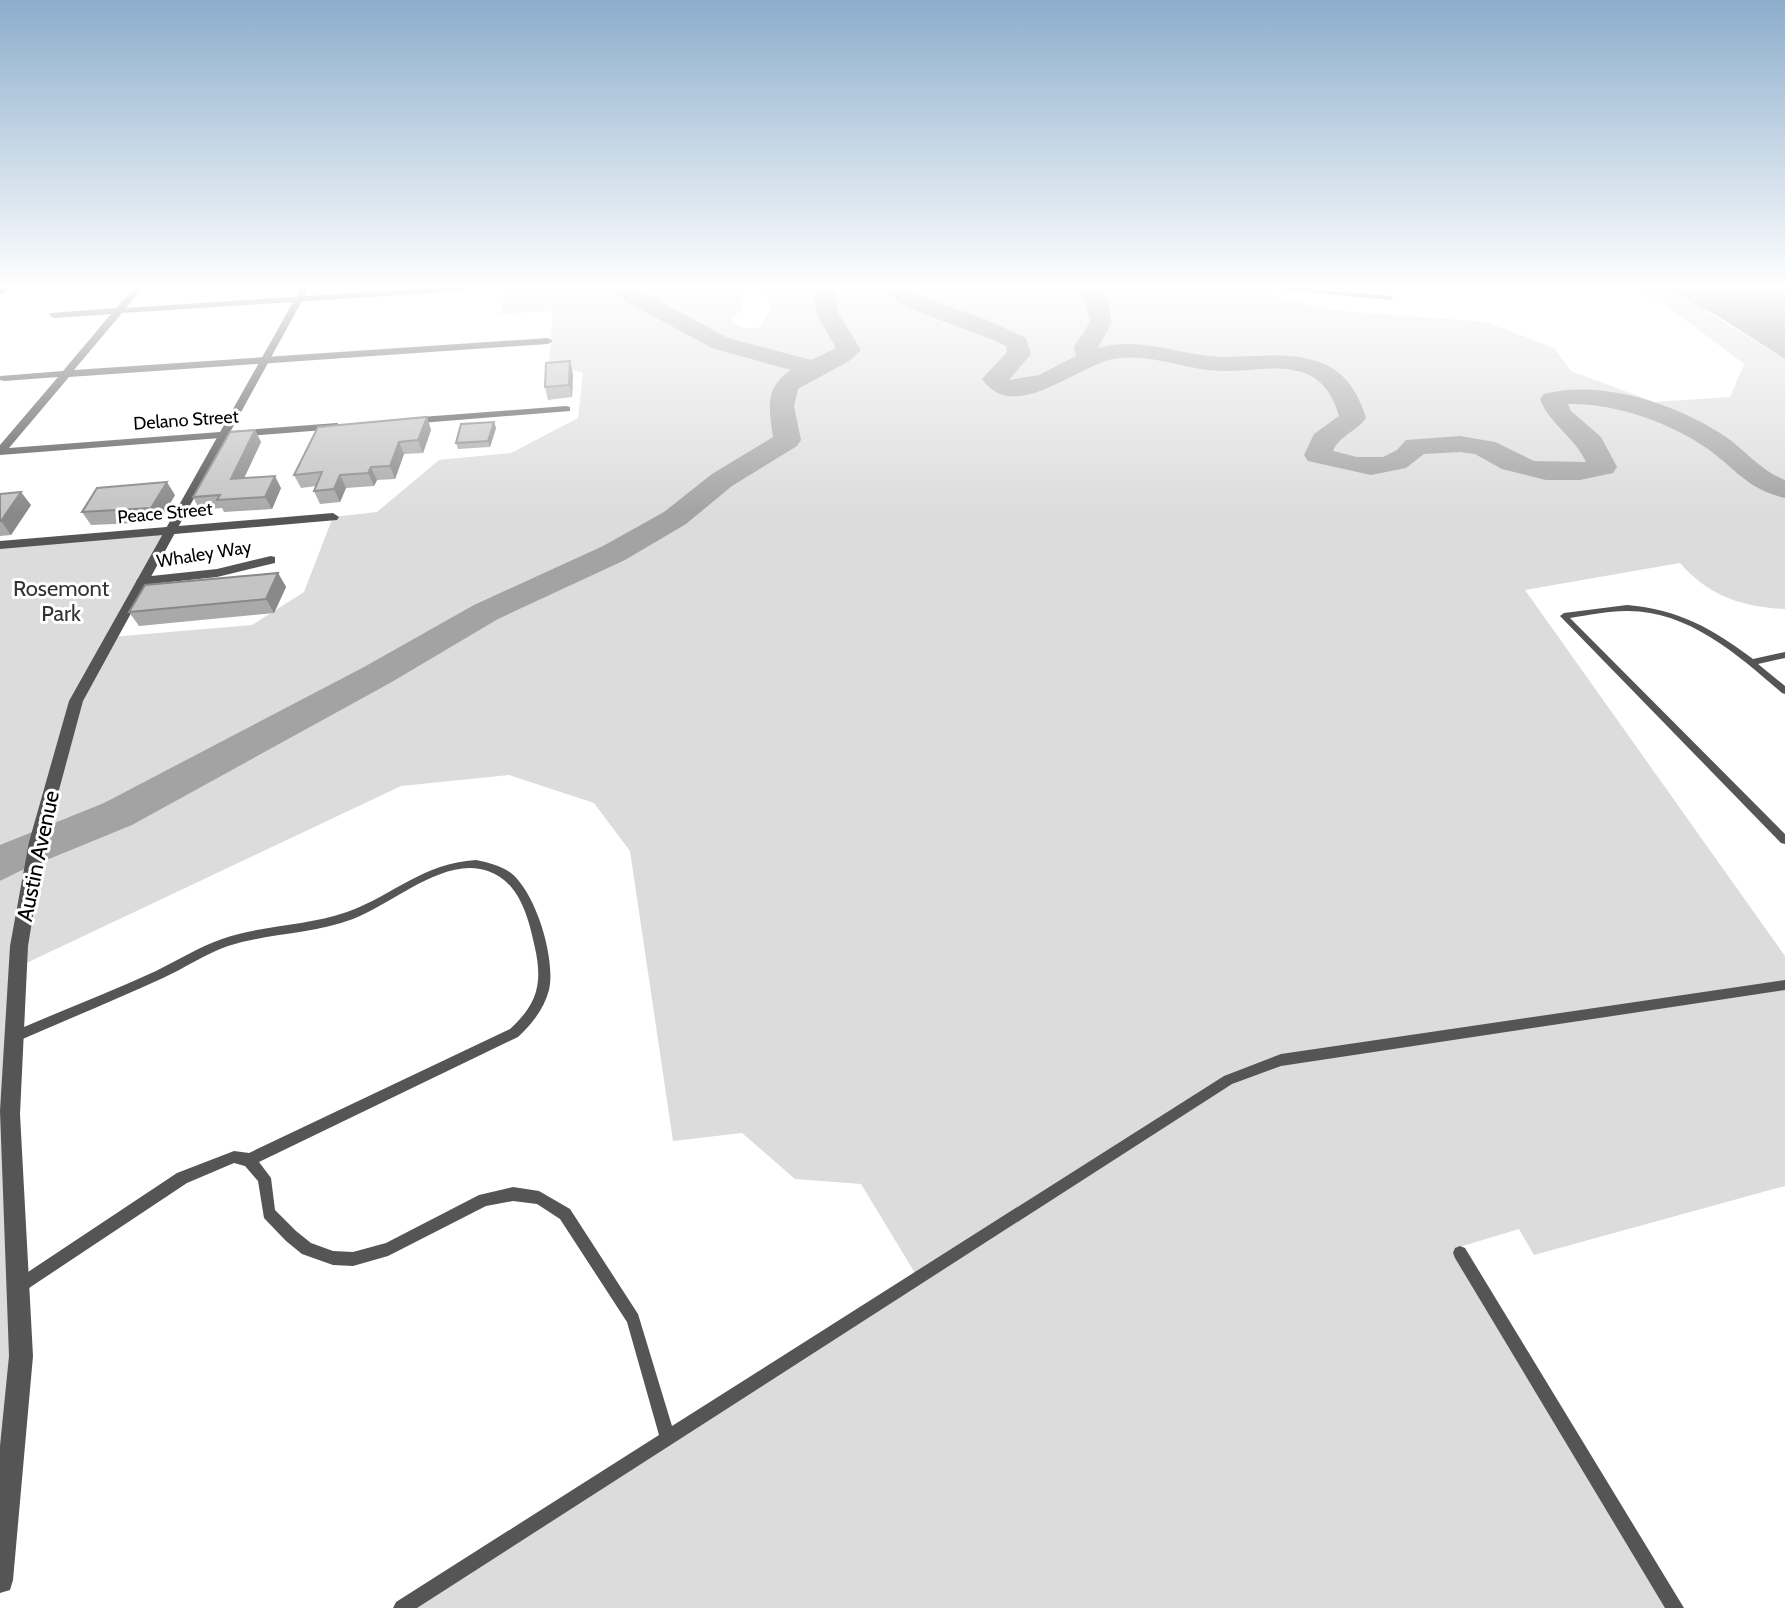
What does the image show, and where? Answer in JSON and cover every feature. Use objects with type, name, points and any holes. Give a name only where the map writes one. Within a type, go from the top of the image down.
[{"type":"street","points":[[0,452],[73,363]]},
{"type":"street","points":[[4,378],[221,363]]},
{"type":"street","name":"Austin Avenue","points":[[0,1580],[21,1356],[10,1114],[19,946],[32,865],[76,701],[263,363]]},
{"type":"street","points":[[394,422],[566,409]]},
{"type":"street","name":"Delano Street","points":[[0,452],[347,426]]},
{"type":"street","name":"Peace Street","points":[[0,545],[333,517]]},
{"type":"street","name":"Whaley Way","points":[[142,581],[217,573],[271,560]]},
{"type":"lane","points":[[1785,691],[1752,662],[1674,615],[1628,608],[1564,616],[1785,840]]},
{"type":"lane","points":[[1752,662],[1785,655]]},
{"type":"lane","points":[[14,1037],[154,977],[225,942],[350,916],[427,875],[464,866],[492,867],[512,879],[532,908],[547,974],[543,995],[531,1018],[514,1033],[249,1160],[234,1157],[220,1160],[182,1178],[18,1287]]},
{"type":"lane","points":[[402,1608],[1228,1080],[1281,1060],[1785,985]]},
{"type":"lane","points":[[249,1160],[264,1178],[269,1213],[307,1249],[333,1258],[353,1259],[388,1249],[484,1200],[513,1194],[539,1198],[565,1214],[633,1319],[668,1438]]},
{"type":"lane","points":[[1460,1253],[1675,1608]]},
{"type":"green space","name":"Rosemont Park","points":[[1565,363],[1571,371],[1654,402],[1730,397],[1743,363],[1785,363],[1785,609],[1755,606],[1727,598],[1703,584],[1680,563],[1525,590],[1785,956],[1785,1186],[1534,1255],[1519,1229],[1456,1248],[1677,1608],[402,1608],[918,1278],[861,1184],[795,1179],[742,1133],[673,1141],[630,851],[594,803],[509,775],[401,786],[18,967],[21,1356],[0,1580],[0,545],[169,531],[111,637],[252,625],[304,592],[333,517],[377,512],[439,460],[511,453],[578,418],[583,373],[549,364]]},
{"type":"building","points":[[546,363],[570,363],[569,385],[545,387]]},
{"type":"building","points":[[427,417],[418,440],[399,442],[390,466],[371,467],[368,473],[340,475],[334,489],[314,491],[322,472],[294,475],[318,427]]},
{"type":"building","points":[[494,422],[488,441],[456,443],[461,424]]},
{"type":"building","points":[[255,430],[231,479],[275,476],[265,497],[217,500],[220,495],[193,497],[230,432]]},
{"type":"building","points":[[167,482],[151,508],[82,512],[97,488]]},
{"type":"building","points":[[21,492],[1,521],[0,521],[0,494]]},
{"type":"building","points":[[278,573],[266,599],[129,612],[145,585]]},
{"type":"waterway","points":[[794,363],[814,368]]},
{"type":"waterway","points":[[814,368],[825,363]]},
{"type":"waterway","points":[[1010,363],[994,379],[1002,388],[1035,385],[1080,363]]},
{"type":"waterway","points":[[1209,363],[1248,363]]},
{"type":"waterway","points":[[1292,363],[1318,370],[1331,379],[1345,397],[1353,418],[1324,440],[1318,455],[1343,463],[1384,466],[1407,456],[1416,446],[1451,444],[1485,448],[1505,460],[1534,469],[1557,472],[1603,467],[1591,443],[1559,414],[1553,399],[1588,396],[1635,406],[1680,423],[1714,441],[1765,482],[1785,489]]},
{"type":"waterway","points":[[0,863],[118,814],[377,675],[486,612],[614,553],[675,518],[722,480],[787,440],[781,411],[783,392],[789,383],[814,368]]},
{"type":"waterway","points":[[440,646],[620,545]]},
{"type":"waterway","points":[[0,877],[283,735],[444,644]]}]
